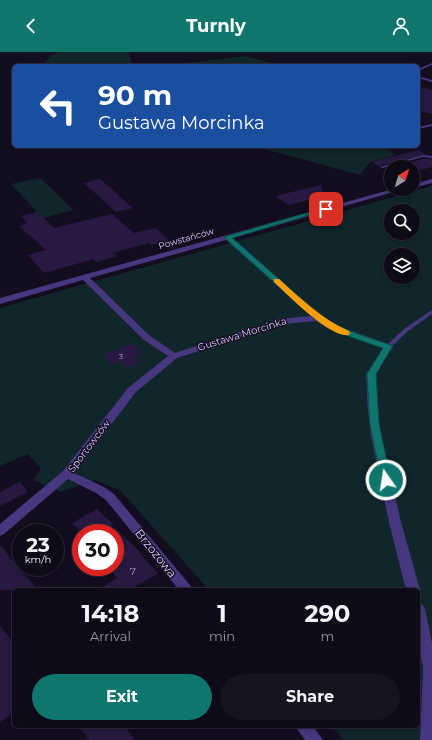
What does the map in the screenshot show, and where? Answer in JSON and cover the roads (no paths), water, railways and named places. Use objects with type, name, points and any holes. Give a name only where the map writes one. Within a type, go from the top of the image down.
[{"type":"street","points":[[420,184],[432,181]]},
{"type":"street","name":"Powstańców","points":[[0,301],[384,194]]},
{"type":"street","points":[[227,237],[318,318],[332,327],[388,347],[372,374],[373,411],[376,436],[395,522],[412,588]]},
{"type":"street","points":[[84,277],[147,338],[174,356]]},
{"type":"street","name":"Gustawa Morcinka","points":[[174,356],[282,321],[318,318]]},
{"type":"street","name":"Sportowców","points":[[0,531],[67,474],[132,390],[174,356]]},
{"type":"street","name":"Brzozowa","points":[[67,474],[100,490],[110,497],[185,588]]},
{"type":"street","points":[[420,619],[430,667],[428,740]]},
{"type":"street","points":[[305,728],[315,740]]},
{"type":"lane","points":[[420,69],[432,64]]},
{"type":"lane","points":[[420,78],[432,81]]},
{"type":"lane","points":[[420,128],[432,125]]},
{"type":"lane","points":[[382,167],[423,156],[432,157]]},
{"type":"lane","points":[[388,347],[406,330],[432,312]]}]
